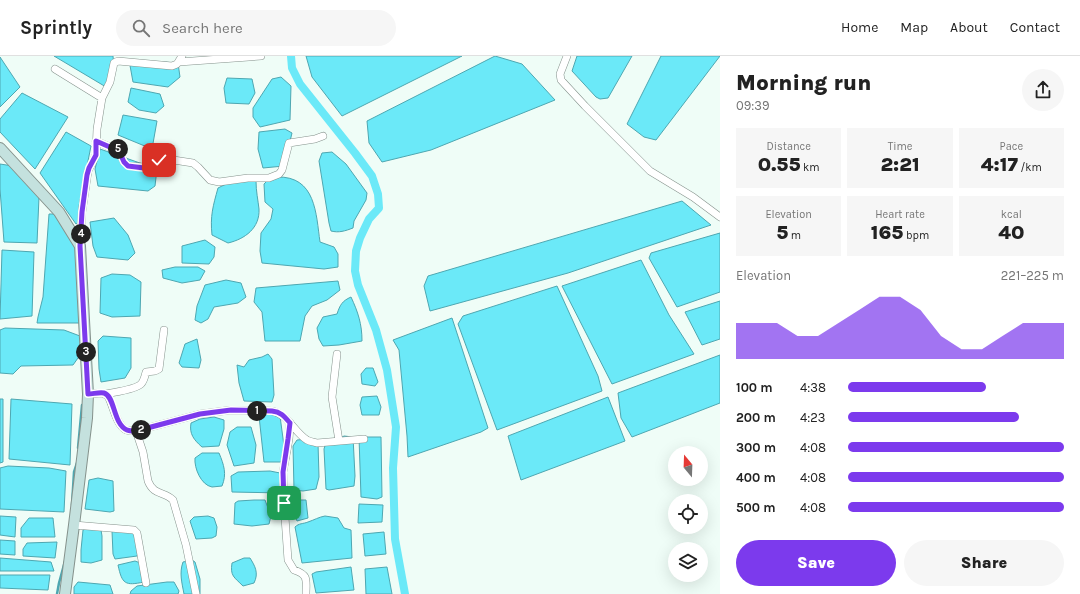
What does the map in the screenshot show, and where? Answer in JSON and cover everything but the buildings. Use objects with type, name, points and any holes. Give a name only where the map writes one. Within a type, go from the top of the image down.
[{"type":"street","points":[[65,594],[88,394],[80,246],[82,212],[87,175],[96,155],[97,129],[102,98],[110,82],[114,63],[116,61],[170,66],[177,64],[180,59],[261,56]]},
{"type":"street","points":[[567,56],[560,74],[561,80],[585,106],[650,171],[693,197],[720,217]]},
{"type":"street","points":[[55,68],[102,98]]},
{"type":"street","points":[[96,141],[119,151],[124,162],[128,166],[144,168],[154,160],[167,159],[193,163],[210,180],[219,182],[248,178],[269,178],[276,176],[282,170],[289,143],[315,139],[323,136]]},
{"type":"street","points":[[0,148],[59,212],[80,246]]},
{"type":"street","points":[[88,394],[106,394],[140,386],[146,372],[159,370],[164,330]]},
{"type":"street","points":[[337,354],[332,397],[339,441]]},
{"type":"street","points":[[106,394],[119,422],[123,428],[127,430],[136,431],[200,414],[231,410],[272,411],[278,412],[284,416],[308,441],[317,443],[364,439]]},
{"type":"street","points":[[290,423],[283,472],[288,560],[294,570],[302,573],[306,578],[306,594]]},
{"type":"street","points":[[136,431],[143,452],[150,486],[156,492],[170,497],[173,500],[186,545],[196,594]]},
{"type":"street","points":[[74,525],[134,530],[137,533],[146,583]]},
{"type":"water","points":[[54,56],[113,56],[114,69],[106,87]]},
{"type":"water","points":[[306,56],[462,56],[342,116],[312,77]]},
{"type":"water","points":[[495,56],[522,64],[555,100],[431,150],[382,162],[369,143],[367,121]]},
{"type":"water","points":[[577,56],[632,56],[608,98],[600,99],[596,97],[572,71]]},
{"type":"water","points":[[661,56],[720,56],[656,140],[644,137],[627,124]]},
{"type":"water","points":[[0,57],[20,87],[0,107]]},
{"type":"water","points":[[129,60],[178,63],[180,77],[168,87],[133,82]]},
{"type":"water","points":[[281,77],[291,86],[290,120],[260,127],[253,117],[253,108],[272,79]]},
{"type":"water","points":[[227,78],[252,79],[255,93],[249,104],[226,103],[224,88]]},
{"type":"water","points":[[131,88],[160,94],[164,106],[156,113],[139,110],[128,102]]},
{"type":"water","points":[[22,93],[68,117],[35,169],[0,132],[0,119]]},
{"type":"water","points":[[123,115],[157,121],[152,149],[118,135]]},
{"type":"water","points":[[285,129],[292,133],[284,166],[263,168],[258,149],[259,132]]},
{"type":"water","points":[[66,132],[91,146],[79,206],[79,222],[76,224],[40,173]]},
{"type":"water","points":[[100,149],[157,169],[155,186],[148,191],[98,186],[95,169]]},
{"type":"water","points":[[332,152],[346,164],[367,193],[366,200],[354,221],[353,228],[339,232],[331,231],[319,161],[322,153]]},
{"type":"water","points":[[0,164],[13,166],[39,197],[37,243],[4,242],[0,189]]},
{"type":"water","points":[[277,177],[290,178],[300,183],[307,190],[315,209],[320,242],[334,247],[338,254],[338,267],[324,269],[262,263],[260,251],[261,233],[271,219],[273,209],[265,202],[264,184],[268,180]]},
{"type":"water","points":[[232,181],[256,181],[259,216],[250,232],[240,239],[228,243],[212,235],[211,228],[213,206],[218,188]]},
{"type":"water","points":[[682,201],[711,225],[568,273],[430,311],[424,286],[428,276]]},
{"type":"water","points":[[49,214],[54,214],[78,250],[83,323],[37,323],[43,297]]},
{"type":"water","points":[[114,218],[128,235],[135,253],[128,260],[97,257],[93,246],[90,222]]},
{"type":"water","points":[[720,233],[720,292],[677,307],[649,258],[651,253]]},
{"type":"water","points":[[205,240],[215,247],[214,257],[209,264],[182,263],[182,246]]},
{"type":"water","points":[[2,250],[34,252],[32,316],[0,319]]},
{"type":"water","points":[[641,260],[669,315],[694,354],[612,384],[562,286]]},
{"type":"water","points":[[175,267],[198,267],[205,271],[200,280],[182,283],[163,278],[162,270]]},
{"type":"water","points":[[112,274],[130,275],[141,282],[140,316],[112,317],[100,313],[101,278]]},
{"type":"water","points":[[226,280],[241,283],[246,297],[238,303],[214,307],[208,319],[201,323],[195,320],[197,306],[205,285]]},
{"type":"water","points":[[338,281],[340,290],[327,300],[312,306],[305,316],[300,341],[265,341],[262,312],[254,302],[256,288]]},
{"type":"water","points":[[557,286],[598,376],[602,391],[497,430],[458,324],[463,316]]},
{"type":"water","points":[[351,297],[359,318],[362,341],[323,346],[319,339],[317,328],[323,317],[337,314],[339,308],[345,300]]},
{"type":"water","points":[[720,301],[720,339],[702,345],[685,312]]},
{"type":"water","points":[[452,318],[488,428],[481,432],[408,457],[399,350],[393,340]]},
{"type":"water","points":[[5,328],[64,330],[80,336],[83,351],[73,365],[21,366],[13,374],[0,373],[0,330]]},
{"type":"water","points":[[103,336],[131,338],[131,368],[125,378],[101,382],[98,341]]},
{"type":"water","points":[[197,339],[201,360],[199,368],[182,367],[179,363],[185,344]]},
{"type":"water","points":[[268,354],[272,359],[274,395],[272,402],[244,401],[239,383],[237,365],[244,367],[249,360]]},
{"type":"water","points":[[720,355],[720,403],[632,437],[621,418],[618,393]]},
{"type":"water","points":[[366,368],[373,368],[378,382],[375,386],[362,384],[361,374]]},
{"type":"water","points":[[377,396],[381,407],[379,415],[362,415],[360,405],[362,397]]},
{"type":"water","points":[[608,397],[625,441],[521,480],[508,436]]},
{"type":"water","points":[[0,399],[3,399],[3,462],[0,463]]},
{"type":"water","points":[[11,399],[72,404],[70,465],[9,459]]},
{"type":"water","points":[[263,412],[280,416],[284,446],[281,462],[264,462],[259,416]]},
{"type":"water","points":[[214,417],[224,420],[224,429],[219,446],[202,447],[193,436],[191,423],[200,419]]},
{"type":"water","points":[[237,427],[251,427],[256,445],[254,463],[234,466],[227,445],[230,432]]},
{"type":"water","points":[[344,436],[353,437],[355,476],[354,486],[329,490],[326,489],[324,449],[326,442],[337,440]]},
{"type":"water","points":[[359,437],[381,437],[382,497],[377,499],[361,497]]},
{"type":"water","points":[[309,439],[318,443],[319,477],[316,489],[303,491],[294,490],[293,446],[297,440]]},
{"type":"water","points":[[202,453],[219,453],[224,470],[222,486],[208,486],[199,476],[195,458]]},
{"type":"water","points":[[8,466],[49,468],[66,471],[64,512],[0,509],[0,468]]},
{"type":"water","points":[[270,471],[280,473],[282,493],[232,492],[231,476],[238,472]]},
{"type":"water","points":[[98,478],[113,481],[114,511],[110,512],[85,509],[89,480]]},
{"type":"water","points":[[265,500],[271,516],[269,524],[252,526],[234,524],[235,503],[238,501]]},
{"type":"water","points":[[293,500],[306,500],[308,518],[297,521],[292,505]]},
{"type":"water","points":[[359,504],[383,505],[382,522],[358,523]]},
{"type":"water","points":[[0,516],[16,517],[15,537],[0,535]]},
{"type":"water","points":[[208,516],[214,518],[217,527],[216,536],[212,538],[196,539],[190,521],[194,517]]},
{"type":"water","points":[[325,516],[338,518],[344,528],[351,530],[352,558],[302,563],[295,527]]},
{"type":"water","points":[[29,518],[53,518],[55,537],[21,537],[21,528]]},
{"type":"water","points":[[91,527],[101,530],[102,560],[91,563],[81,562],[83,530]]},
{"type":"water","points":[[112,531],[138,531],[139,550],[137,556],[115,559],[113,554]]},
{"type":"water","points":[[384,532],[386,554],[365,556],[363,534]]},
{"type":"water","points":[[0,540],[15,541],[15,555],[0,554]]},
{"type":"water","points":[[57,542],[55,558],[23,556],[23,549],[27,543]]},
{"type":"water","points":[[0,558],[51,562],[54,571],[0,571]]},
{"type":"water","points":[[244,558],[250,558],[255,567],[256,576],[254,583],[243,586],[232,574],[232,563]]},
{"type":"water","points":[[192,560],[195,562],[200,579],[200,594],[184,594],[181,570],[183,562]]},
{"type":"water","points":[[135,561],[143,564],[144,582],[132,584],[125,582],[121,576],[118,565]]},
{"type":"water","points":[[351,567],[354,590],[316,593],[312,574],[316,572]]},
{"type":"water","points":[[387,567],[392,594],[366,594],[365,569]]},
{"type":"water","points":[[0,575],[50,575],[48,590],[0,588]]},
{"type":"water","points":[[78,582],[110,585],[113,594],[74,594],[74,587]]},
{"type":"water","points":[[174,582],[179,591],[178,594],[130,594],[131,591],[137,586]]},
{"type":"waterway","points":[[291,56],[292,68],[300,84],[372,176],[378,194],[379,208],[369,219],[360,238],[356,251],[355,271],[358,285],[376,330],[387,370],[396,427],[393,468],[395,539],[405,594]]},
{"type":"waterway","points":[[78,448],[82,405]]},
{"type":"waterway","points":[[72,505],[74,472],[77,463]]},
{"type":"waterway","points":[[57,594],[65,561]]},
{"type":"route","points":[[159,160],[152,160],[144,168],[128,166],[124,162],[121,152],[96,141],[96,155],[87,175],[82,212],[80,246],[88,394],[106,394],[123,428],[136,431],[200,414],[231,410],[278,412],[290,423],[283,472],[284,503]]}]
